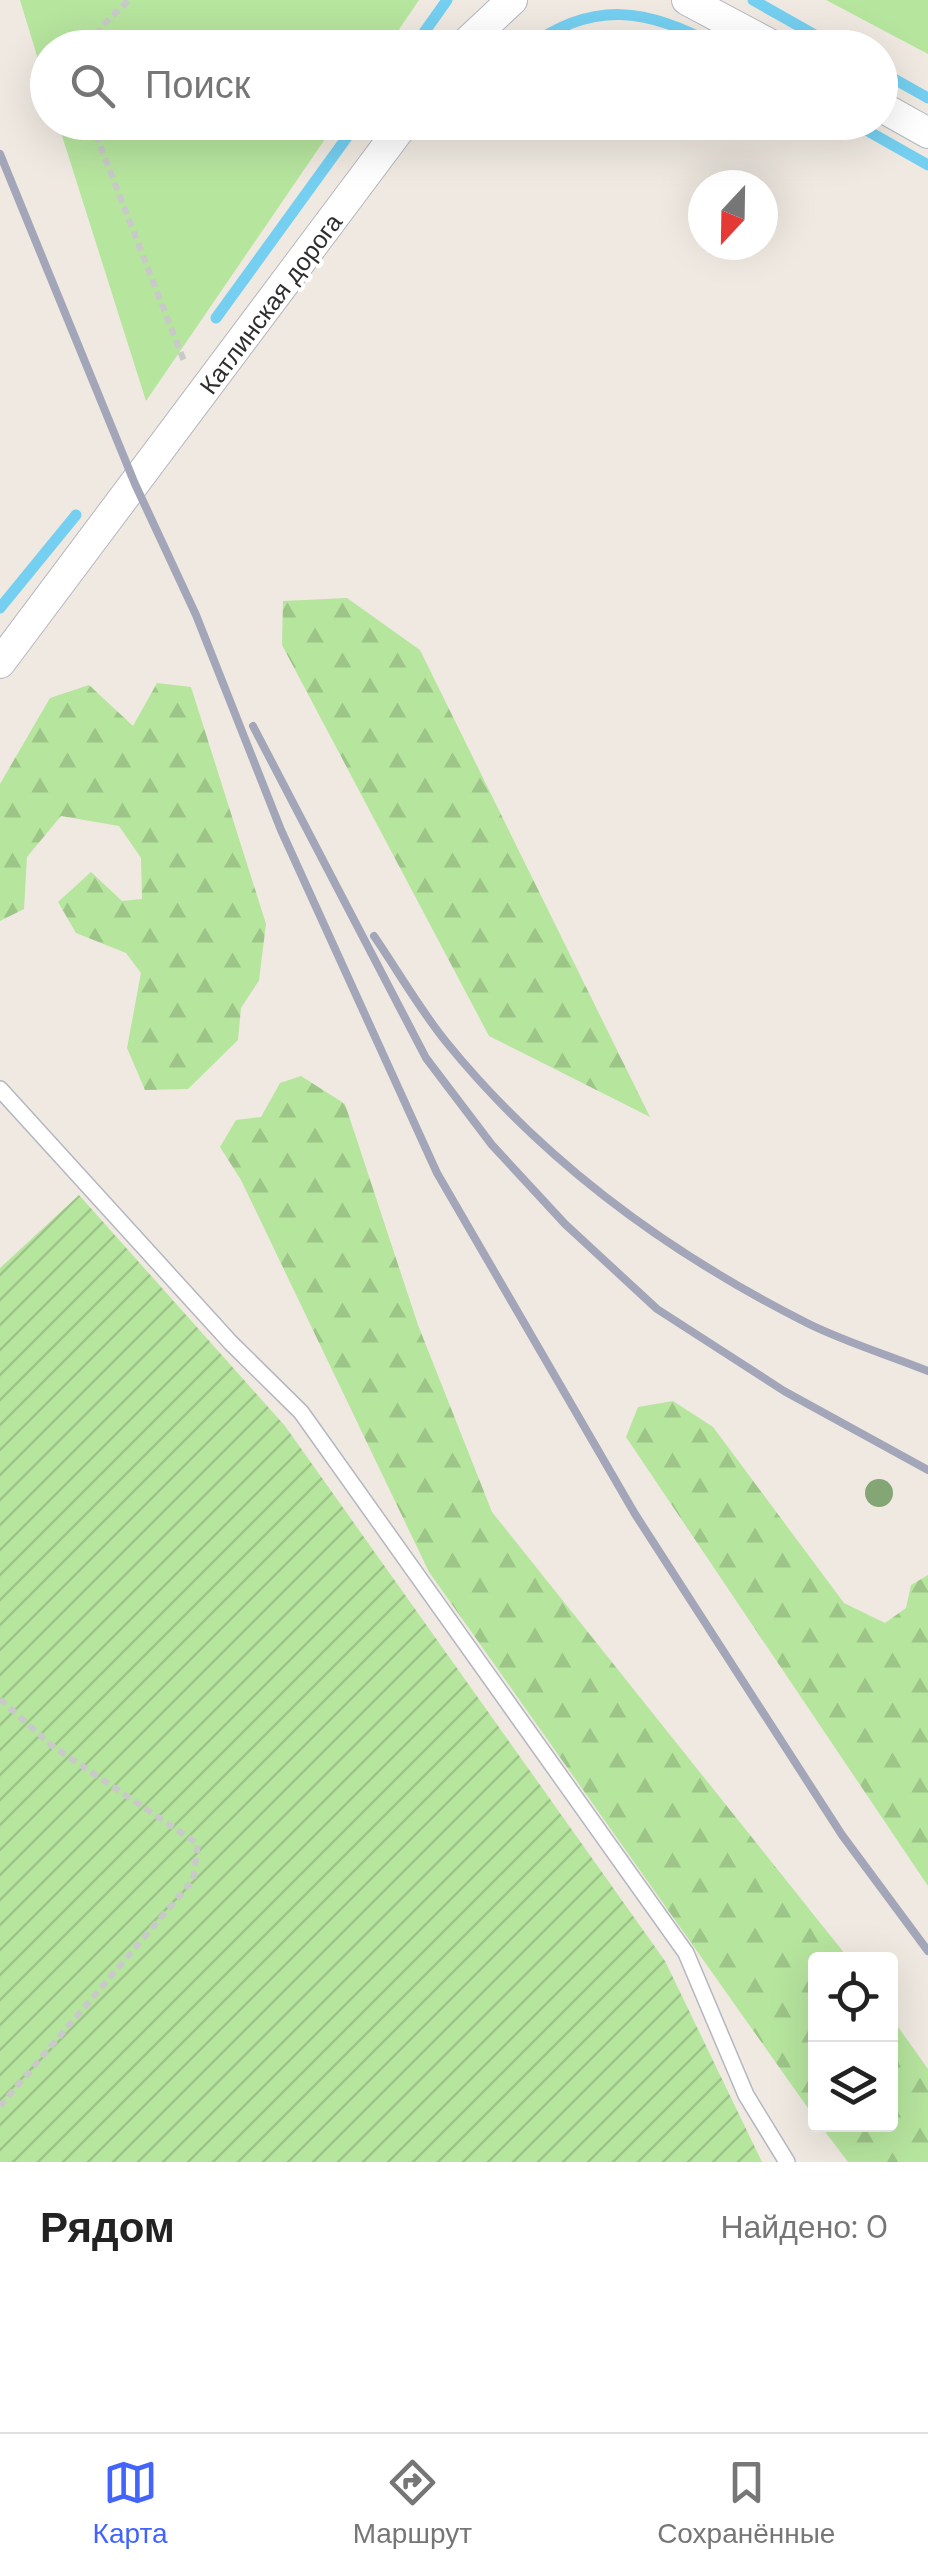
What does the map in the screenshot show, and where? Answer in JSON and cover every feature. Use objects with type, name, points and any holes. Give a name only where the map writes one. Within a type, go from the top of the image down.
[{"type":"street","points":[[480,30],[512,0]]},
{"type":"street","points":[[687,0],[743,30]]},
{"type":"street","points":[[898,116],[928,134]]},
{"type":"street","name":"Катлинская дорога","points":[[0,663],[392,140]]},
{"type":"lane","points":[[0,1089],[231,1343],[302,1412],[686,1953],[746,2095],[787,2162]]},
{"type":"path","points":[[99,30],[129,0]]},
{"type":"path","points":[[98,140],[200,399]]},
{"type":"path","points":[[0,1699],[51,1745],[198,1844],[193,1880],[0,2106]]},
{"type":"green space","points":[[20,0],[419,0],[399,30],[30,33]]},
{"type":"green space","points":[[826,0],[928,0],[928,54],[898,38],[898,30],[883,30]]},
{"type":"green space","points":[[63,140],[324,140],[146,401]]},
{"type":"green space","points":[[347,598],[420,650],[650,1117],[489,1036],[282,645],[283,601]]},
{"type":"green space","points":[[157,683],[191,687],[266,924],[259,980],[241,1008],[238,1040],[188,1089],[145,1090],[127,1048],[141,973],[126,953],[76,933],[58,902],[91,872],[122,901],[142,899],[141,858],[119,826],[61,816],[27,857],[24,909],[0,921],[0,784],[50,698],[89,685],[133,726]]},
{"type":"green space","points":[[301,1076],[345,1104],[418,1325],[492,1512],[843,1952],[808,1952],[808,2108],[429,1572],[241,1180],[220,1147],[236,1120],[261,1117],[280,1083]]},
{"type":"green space","points":[[79,1195],[285,1426],[665,1961],[762,2162],[0,2162],[0,1268]]},
{"type":"green space","points":[[673,1401],[713,1427],[844,1603],[885,1623],[906,1608],[911,1585],[928,1575],[928,1886],[626,1437],[638,1407]]},
{"type":"green space","points":[[898,2027],[928,2069],[928,2162],[848,2162],[825,2132],[898,2132]]},
{"type":"waterway","points":[[426,30],[447,0]]},
{"type":"waterway","points":[[753,0],[806,30]]},
{"type":"waterway","points":[[557,30],[598,16],[621,15],[644,17],[684,30]]},
{"type":"waterway","points":[[898,81],[928,98]]},
{"type":"waterway","points":[[216,318],[345,140]]},
{"type":"waterway","points":[[884,140],[928,165]]},
{"type":"waterway","points":[[0,608],[76,515]]},
{"type":"railway","points":[[0,154],[135,484],[196,615],[281,830],[437,1173],[635,1514],[842,1835],[928,1951]]},
{"type":"railway","points":[[253,726],[426,1058],[492,1145],[565,1224],[657,1309],[784,1391],[928,1470]]},
{"type":"railway","points":[[374,936],[437,1030],[485,1086],[567,1166],[612,1202],[756,1296],[821,1330],[928,1371]]}]
